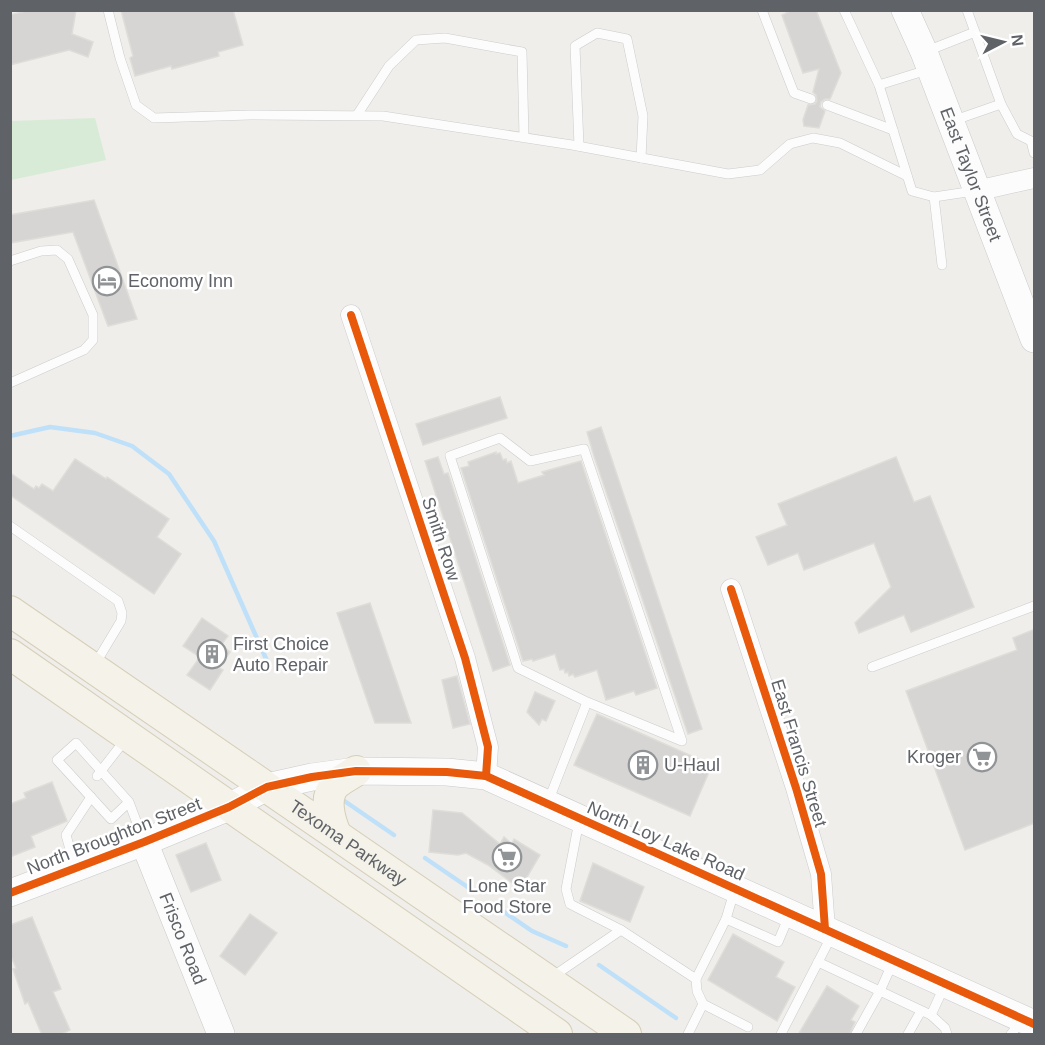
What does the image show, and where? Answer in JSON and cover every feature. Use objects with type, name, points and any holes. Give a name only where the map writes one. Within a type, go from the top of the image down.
[{"type":"main road","name":"Texoma Parkway","points":[[10,611],[626,1035]]},
{"type":"main road","points":[[10,654],[556,1035]]},
{"type":"main road","points":[[336,834],[330,820],[329,810],[332,790],[356,771]]},
{"type":"street","name":"East Taylor Street","points":[[905,10],[1035,339]]},
{"type":"street","points":[[976,191],[1035,178]]},
{"type":"street","name":"Smith Row","points":[[351,315],[465,658],[488,747],[486,777]]},
{"type":"street","name":"East Francis Street","points":[[731,589],[796,788],[820,874],[829,931]]},
{"type":"street","name":"North Loy Lake Road","points":[[267,787],[312,777],[356,771],[447,772],[486,777],[946,984],[1023,1026]]},
{"type":"street","name":"North Broughton Street","points":[[10,892],[144,842],[229,807],[267,787]]},
{"type":"street","name":"Frisco Road","points":[[144,842],[221,1035]]},
{"type":"lane","points":[[108,10],[120,58],[136,105],[154,118],[250,115],[383,116],[579,146],[728,174],[760,170],[790,144],[813,138],[840,143],[907,176]]},
{"type":"lane","points":[[762,10],[795,93],[811,99]]},
{"type":"lane","points":[[844,10],[879,85],[912,191],[934,197],[976,191]]},
{"type":"lane","points":[[967,10],[1001,104],[1017,134],[1031,141],[1034,152]]},
{"type":"lane","points":[[879,85],[927,61],[975,32]]},
{"type":"lane","points":[[579,146],[575,46],[597,33],[627,39],[643,116],[641,158]]},
{"type":"lane","points":[[357,115],[388,66],[416,40],[445,38],[522,52],[524,137]]},
{"type":"lane","points":[[950,122],[1001,104]]},
{"type":"lane","points":[[827,105],[893,130]]},
{"type":"lane","points":[[934,197],[942,264]]},
{"type":"lane","points":[[10,261],[41,251],[57,250],[68,258],[93,315],[94,327],[93,340],[84,350],[10,383]]},
{"type":"lane","points":[[500,438],[530,461],[584,449],[682,741],[587,702],[518,668],[450,456],[500,438]]},
{"type":"lane","points":[[10,526],[118,601],[122,613],[121,621],[93,668]]},
{"type":"lane","points":[[872,667],[1035,606]]},
{"type":"lane","points":[[547,804],[587,702]]},
{"type":"lane","points":[[99,774],[127,736]]},
{"type":"lane","points":[[129,802],[111,819],[100,803],[91,797],[85,787],[57,760],[76,743],[87,761],[129,802],[144,842]]},
{"type":"lane","points":[[75,868],[66,835],[91,797]]},
{"type":"lane","points":[[579,819],[566,889],[570,904],[621,930],[696,979]]},
{"type":"lane","points":[[735,889],[726,919],[696,979],[697,991],[703,1004],[748,1027]]},
{"type":"lane","points":[[726,919],[778,942],[790,914]]},
{"type":"lane","points":[[547,980],[621,930]]},
{"type":"lane","points":[[781,1035],[818,962],[829,931]]},
{"type":"lane","points":[[856,1035],[880,992],[894,960]]},
{"type":"lane","points":[[818,962],[931,1015],[945,1028],[947,1035]]},
{"type":"lane","points":[[931,1015],[946,984]]},
{"type":"lane","points":[[688,1035],[703,1004]]},
{"type":"lane","points":[[908,1035],[921,1011]]},
{"type":"green space","points":[[95,118],[106,160],[11,180],[11,121]]},
{"type":"building","points":[[30,10],[76,10],[72,34],[93,42],[88,57],[69,50],[10,65],[10,15]]},
{"type":"building","points":[[121,10],[233,10],[243,45],[218,52],[219,56],[135,76],[130,58],[133,56]]},
{"type":"building","points":[[792,10],[816,10],[841,73],[830,99],[821,102],[820,107],[825,111],[819,128],[804,126],[803,120],[808,105],[815,104],[817,101],[813,92],[819,69],[803,73],[782,15]]},
{"type":"building","name":"Economy Inn","points":[[94,200],[137,319],[108,326],[73,232],[10,243],[10,215]]},
{"type":"building","points":[[500,397],[507,418],[423,445],[416,424]]},
{"type":"building","points":[[601,427],[702,729],[688,734],[587,432]]},
{"type":"building","points":[[496,452],[496,454],[500,453],[503,460],[506,459],[507,463],[511,461],[518,483],[544,475],[542,472],[581,461],[657,688],[636,695],[634,691],[606,700],[597,670],[575,677],[573,674],[569,676],[564,669],[560,670],[555,654],[533,661],[532,659],[523,661],[461,468],[469,466],[468,462]]},
{"type":"building","points":[[438,457],[444,474],[448,473],[510,665],[493,671],[425,461]]},
{"type":"building","points":[[896,457],[914,502],[930,496],[974,607],[911,632],[904,615],[859,633],[855,623],[891,587],[874,543],[804,570],[798,553],[768,565],[756,537],[787,525],[778,504]]},
{"type":"building","points":[[75,459],[106,479],[107,477],[169,519],[157,537],[181,554],[154,594],[10,495],[10,473],[34,489],[36,486],[39,488],[42,484],[53,491]]},
{"type":"building","points":[[370,603],[411,723],[375,723],[337,613]]},
{"type":"building","name":"First Choice Auto Repair","points":[[202,618],[228,636],[221,645],[230,652],[219,668],[223,670],[210,690],[187,675],[200,657],[183,646]]},
{"type":"building","name":"Kroger","points":[[1035,629],[1035,823],[965,850],[906,691],[1017,650],[1013,638]]},
{"type":"building","points":[[457,676],[470,724],[453,728],[442,680]]},
{"type":"building","points":[[535,692],[555,701],[546,721],[542,719],[539,725],[527,712]]},
{"type":"building","name":"U-Haul","points":[[597,714],[712,765],[690,816],[574,765]]},
{"type":"building","points":[[52,782],[67,821],[31,836],[35,847],[10,857],[10,804],[26,798],[24,793]]},
{"type":"building","points":[[433,810],[462,813],[500,844],[504,837],[512,844],[514,839],[540,855],[523,884],[518,881],[515,885],[488,865],[466,853],[458,855],[429,852]]},
{"type":"building","points":[[206,843],[221,880],[191,892],[176,855]]},
{"type":"building","points":[[593,863],[644,887],[630,922],[580,901]]},
{"type":"building","points":[[250,914],[277,933],[245,975],[220,956]]},
{"type":"building","points":[[32,917],[61,989],[53,992],[70,1030],[60,1035],[42,1035],[28,1002],[25,1004],[13,969],[16,968],[10,954],[10,925]]},
{"type":"building","points":[[733,934],[784,962],[776,977],[795,987],[777,1021],[708,980]]},
{"type":"building","points":[[827,986],[859,1006],[851,1020],[855,1022],[849,1035],[798,1035]]},
{"type":"waterway","points":[[10,436],[50,427],[95,433],[132,446],[169,474],[214,541],[267,661]]},
{"type":"waterway","points":[[343,800],[394,835]]},
{"type":"waterway","points":[[425,858],[469,888]]},
{"type":"waterway","points":[[497,907],[532,931],[566,946]]},
{"type":"waterway","points":[[599,965],[676,1018]]},
{"type":"cycle path","points":[[351,315],[465,658],[488,747],[486,776]]},
{"type":"cycle path","points":[[731,589],[796,788],[821,874],[825,929]]},
{"type":"cycle path","points":[[10,893],[229,807],[267,787],[312,777],[356,771],[447,772],[486,776],[1034,1024]]},
{"type":"place","name":"Economy Inn","points":[[107,281]]},
{"type":"place","name":"First Choice Auto Repair","points":[[212,654]]},
{"type":"place","name":"Kroger","points":[[982,757]]},
{"type":"place","name":"U-Haul","points":[[643,765]]},
{"type":"place","name":"Lone Star Food Store","points":[[507,857]]}]
